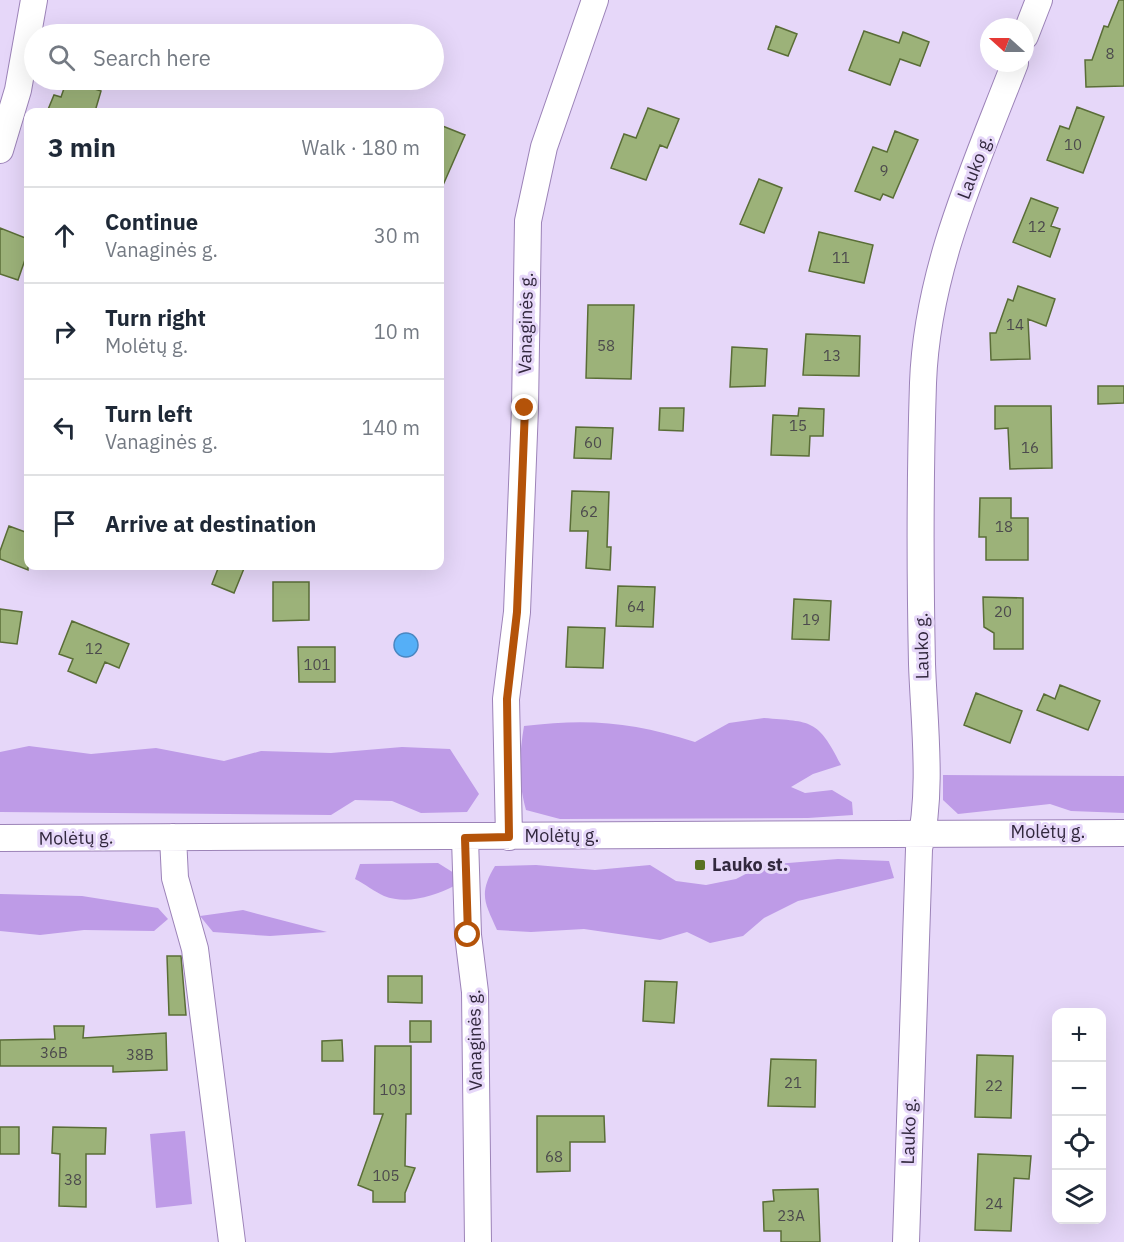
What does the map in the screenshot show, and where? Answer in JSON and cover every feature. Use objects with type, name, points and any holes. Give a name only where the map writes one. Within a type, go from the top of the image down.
[{"type":"street","points":[[30,24],[34,0]]},
{"type":"street","name":"Vanaginės g.","points":[[509,837],[507,699],[517,612],[525,408],[528,221],[544,147],[596,0]]},
{"type":"street","points":[[1032,18],[1039,0]]},
{"type":"street","points":[[0,150],[18,90],[24,56]]},
{"type":"street","name":"Lauko g.","points":[[906,1242],[918,849],[923,833],[926,802],[921,627],[923,383],[930,314],[944,251],[1012,72]]},
{"type":"street","name":"Molėtų g.","points":[[0,838],[465,838],[1124,833]]},
{"type":"street","points":[[173,837],[175,879],[195,949],[232,1242]]},
{"type":"street","name":"Vanaginės g.","points":[[465,838],[468,935],[475,992],[477,1242]]},
{"type":"shaded area","points":[[764,718],[803,722],[819,731],[841,765],[813,774],[791,787],[805,793],[832,790],[852,802],[853,815],[808,818],[560,819],[526,810],[520,768],[524,726],[590,722],[631,726],[695,742],[729,723]]},
{"type":"shaded area","points":[[29,746],[91,754],[156,748],[224,761],[261,751],[331,753],[402,747],[450,749],[479,794],[467,812],[421,813],[392,801],[355,800],[331,815],[0,812],[0,752]]},
{"type":"shaded area","points":[[943,775],[1124,776],[1124,813],[1071,811],[1050,804],[958,814],[943,800]]},
{"type":"shaded area","points":[[838,859],[889,861],[894,878],[798,901],[764,918],[743,936],[710,943],[687,932],[660,940],[584,929],[531,932],[497,930],[485,898],[486,884],[495,866],[536,865],[595,870],[650,865],[676,881],[706,885],[736,879],[763,865]]},
{"type":"shaded area","points":[[438,863],[454,873],[454,886],[420,898],[393,899],[355,879],[360,864]]},
{"type":"shaded area","points":[[0,894],[82,896],[158,908],[168,919],[154,931],[84,930],[40,935],[0,931]]},
{"type":"shaded area","points":[[243,910],[327,932],[270,936],[213,932],[200,916]]},
{"type":"shaded area","points":[[185,1131],[192,1204],[156,1208],[150,1134]]},
{"type":"water","points":[[406,633],[415,636],[418,645],[415,654],[406,657],[397,654],[394,645],[397,636]]},
{"type":"building","points":[[1119,0],[1124,0],[1124,86],[1086,87],[1085,60],[1092,60],[1104,26],[1108,27]]},
{"type":"building","points":[[776,26],[797,34],[788,56],[768,49]]},
{"type":"building","points":[[864,31],[899,43],[903,32],[929,42],[920,66],[900,59],[890,85],[849,70]]},
{"type":"building","points":[[63,90],[101,91],[96,108],[49,108],[54,95],[61,97]]},
{"type":"building","points":[[1077,107],[1104,117],[1083,173],[1047,160],[1060,126],[1069,129]]},
{"type":"building","points":[[648,108],[679,119],[667,148],[660,145],[646,180],[611,168],[624,134],[636,138]]},
{"type":"building","points":[[444,127],[465,135],[444,183]]},
{"type":"building","points":[[895,131],[918,140],[893,198],[883,194],[880,200],[855,191],[873,147],[887,152]]},
{"type":"building","points":[[759,179],[782,188],[764,233],[740,224]]},
{"type":"building","points":[[1031,198],[1058,208],[1051,226],[1060,229],[1050,257],[1013,242]]},
{"type":"building","points":[[0,228],[24,237],[24,263],[18,280],[0,274]]},
{"type":"building","points":[[819,232],[873,245],[864,283],[809,271]]},
{"type":"building","points":[[1018,286],[1055,299],[1046,326],[1028,319],[1030,359],[991,360],[990,333],[996,333],[1008,299],[1013,301]]},
{"type":"building","points":[[588,305],[634,305],[631,379],[586,378]]},
{"type":"building","points":[[806,334],[860,336],[859,376],[803,375]]},
{"type":"building","points":[[732,347],[767,349],[765,386],[730,387]]},
{"type":"building","points":[[1098,386],[1124,386],[1124,403],[1098,404]]},
{"type":"building","points":[[995,406],[1051,406],[1052,468],[1010,469],[1008,428],[995,429]]},
{"type":"building","points":[[660,408],[684,408],[683,431],[659,430]]},
{"type":"building","points":[[799,408],[824,409],[823,436],[810,436],[809,456],[771,455],[773,415],[798,416]]},
{"type":"building","points":[[576,427],[613,428],[611,459],[574,458]]},
{"type":"building","points":[[572,491],[609,492],[607,547],[611,547],[610,570],[586,568],[588,531],[570,531]]},
{"type":"building","points":[[980,498],[1011,498],[1011,518],[1028,518],[1028,560],[986,560],[986,537],[979,537]]},
{"type":"building","points":[[9,526],[24,532],[24,568],[0,559],[0,551]]},
{"type":"building","points":[[217,570],[243,570],[234,593],[212,584]]},
{"type":"building","points":[[273,582],[309,582],[309,620],[273,621]]},
{"type":"building","points":[[618,586],[655,587],[653,627],[616,626]]},
{"type":"building","points":[[983,597],[1023,598],[1023,649],[994,649],[994,633],[984,627]]},
{"type":"building","points":[[794,599],[831,601],[829,640],[792,639]]},
{"type":"building","points":[[0,609],[22,612],[17,644],[0,642]]},
{"type":"building","points":[[72,621],[129,644],[119,668],[105,662],[96,683],[68,671],[73,659],[59,654]]},
{"type":"building","points":[[568,627],[605,628],[603,668],[566,667]]},
{"type":"building","points":[[298,647],[335,647],[335,682],[299,682]]},
{"type":"building","points":[[1060,685],[1100,701],[1088,730],[1037,710],[1044,694],[1055,699]]},
{"type":"building","points":[[976,693],[1022,711],[1010,743],[964,725]]},
{"type":"building","points":[[167,956],[181,956],[186,1015],[169,1015]]},
{"type":"building","points":[[388,976],[422,976],[422,1003],[388,1002]]},
{"type":"building","points":[[645,981],[677,982],[674,1023],[643,1021]]},
{"type":"building","points":[[410,1021],[431,1021],[431,1042],[410,1042]]},
{"type":"building","points":[[54,1026],[84,1026],[83,1038],[166,1033],[167,1070],[113,1072],[113,1066],[0,1066],[0,1040],[55,1039]]},
{"type":"building","points":[[342,1040],[343,1061],[322,1061],[322,1041]]},
{"type":"building","points":[[375,1046],[411,1046],[411,1114],[406,1114],[405,1166],[415,1168],[405,1193],[405,1202],[373,1202],[373,1191],[358,1185],[383,1114],[374,1114]]},
{"type":"building","points":[[977,1055],[1013,1056],[1011,1118],[975,1117]]},
{"type":"building","points":[[771,1059],[816,1060],[815,1107],[768,1106]]},
{"type":"building","points":[[537,1116],[604,1116],[605,1142],[570,1142],[570,1171],[537,1172]]},
{"type":"building","points":[[0,1127],[19,1127],[19,1154],[0,1154]]},
{"type":"building","points":[[53,1127],[106,1128],[105,1154],[86,1154],[86,1207],[59,1206],[60,1154],[52,1153]]},
{"type":"building","points":[[978,1154],[1031,1156],[1029,1179],[1014,1178],[1011,1231],[975,1230]]},
{"type":"building","points":[[818,1189],[820,1242],[781,1242],[781,1231],[764,1231],[763,1202],[774,1201],[773,1190]]},
{"type":"place","name":"Lauko st.","points":[[700,865]]},
{"type":"route","points":[[468,935],[465,838],[509,837],[507,699],[517,612],[525,408]]}]
